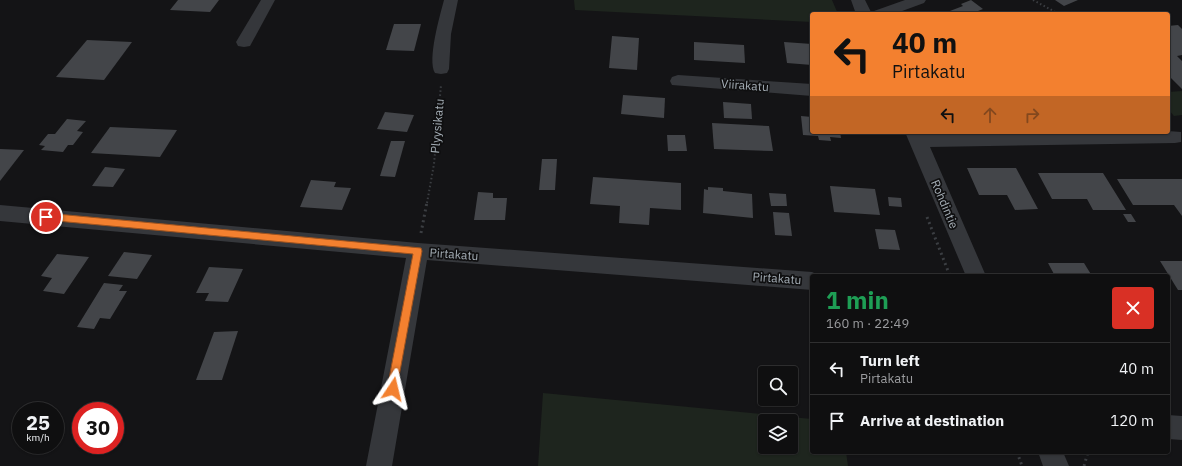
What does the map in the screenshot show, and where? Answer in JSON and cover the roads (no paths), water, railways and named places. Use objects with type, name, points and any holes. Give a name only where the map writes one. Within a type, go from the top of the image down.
[{"type":"street","points":[[244,42],[268,0]]},
{"type":"street","points":[[441,69],[440,53],[442,38],[451,0]]},
{"type":"street","points":[[858,0],[863,12]]},
{"type":"street","points":[[885,12],[919,0]]},
{"type":"street","name":"Viirakatu","points":[[678,81],[810,90]]},
{"type":"street","points":[[916,136],[1175,137]]},
{"type":"street","name":"Rohdintie","points":[[916,136],[975,274]]},
{"type":"street","name":"Pirtakatu","points":[[0,212],[418,251],[810,280]]},
{"type":"street","points":[[378,466],[418,251]]},
{"type":"street","points":[[1170,427],[1182,428]]},
{"type":"street","points":[[1051,454],[1056,466]]}]
